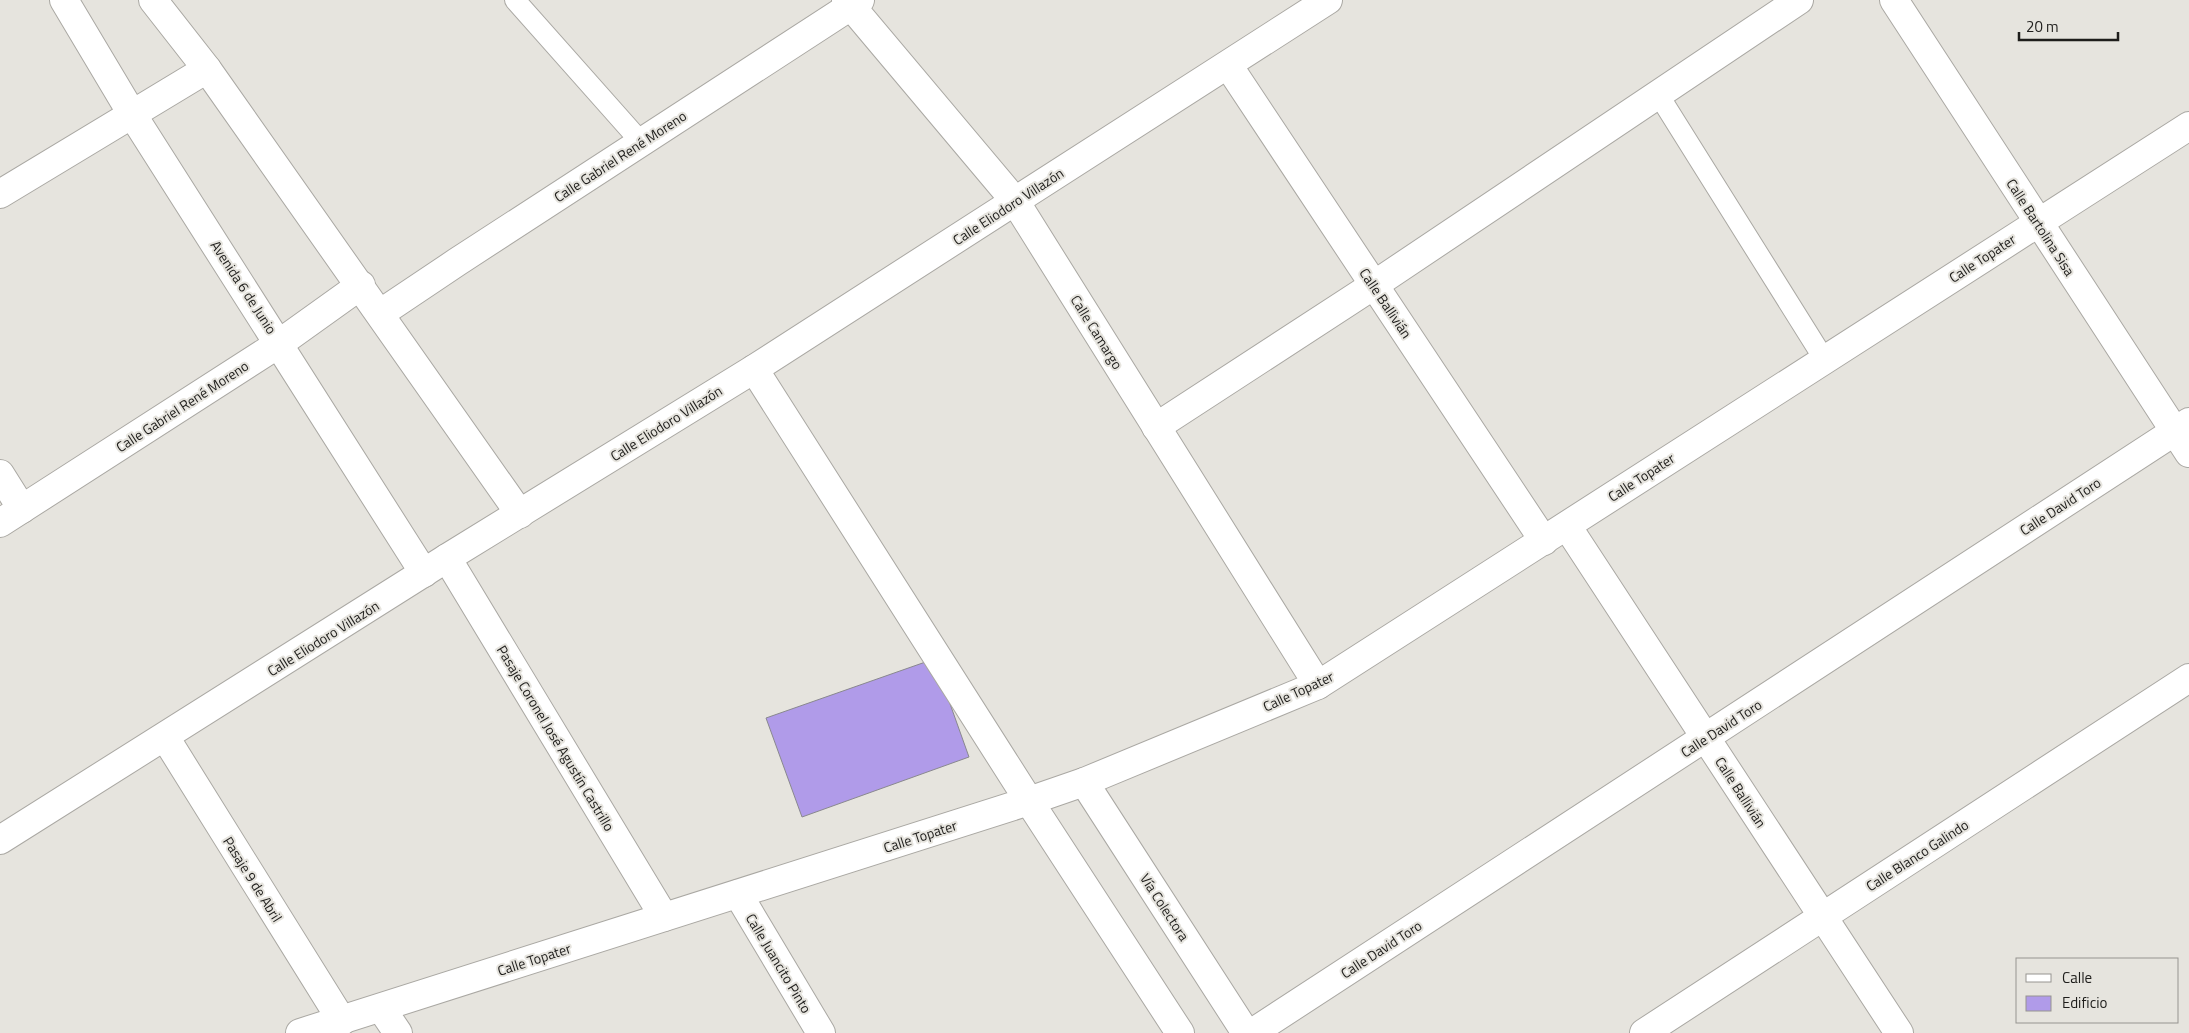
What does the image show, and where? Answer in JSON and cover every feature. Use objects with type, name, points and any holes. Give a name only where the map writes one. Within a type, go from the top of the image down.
[{"type":"street","name":"Avenida 6 de Junio","points":[[64,0],[132,114],[280,343],[424,573]]},
{"type":"street","points":[[153,0],[207,69],[381,313],[520,514]]},
{"type":"street","name":"Calle Eliodoro Villazón","points":[[0,840],[447,558],[754,369],[1328,0]]},
{"type":"street","points":[[1156,427],[1374,285],[1799,0]]},
{"type":"street","name":"Calle Bartolina Sisa","points":[[1894,0],[2039,222],[2184,435]]},
{"type":"street","name":"Calle Gabriel René Moreno","points":[[381,313],[852,2]]},
{"type":"street","name":"Calle Camargo","points":[[852,2],[1015,201],[1318,685]]},
{"type":"street","name":"Calle Ballivián","points":[[1228,65],[1544,541]]},
{"type":"street","points":[[0,194],[207,69]]},
{"type":"street","name":"Calle Topater","points":[[300,1033],[1029,801],[1084,782],[1318,685],[2189,126]]},
{"type":"street","name":"Calle Gabriel René Moreno","points":[[11,516],[280,343],[361,285]]},
{"type":"street","points":[[754,369],[1029,801],[1180,1033]]},
{"type":"street","name":"Calle David Toro","points":[[1252,1033],[1706,738],[2184,435]]},
{"type":"street","points":[[0,474],[11,516]]},
{"type":"street","name":"Calle Ballivián","points":[[1566,526],[1899,1033]]},
{"type":"street","name":"Pasaje Coronel José Agustín Castrillo","points":[[447,558],[664,917]]},
{"type":"street","name":"Calle Blanco Galindo","points":[[1644,1033],[2189,678]]},
{"type":"street","name":"Pasaje 9 de Abril","points":[[165,737],[342,1020]]},
{"type":"street","name":"Vía Colectora","points":[[1084,782],[1246,1033]]},
{"type":"street","name":"Calle Juancito Pinto","points":[[738,894],[821,1033]]},
{"type":"street","points":[[381,1008],[398,1033]]},
{"type":"lane","points":[[515,0],[640,142]]},
{"type":"lane","points":[[1658,94],[1824,359]]},
{"type":"building","points":[[934,659],[969,757],[802,817],[766,718]]}]
